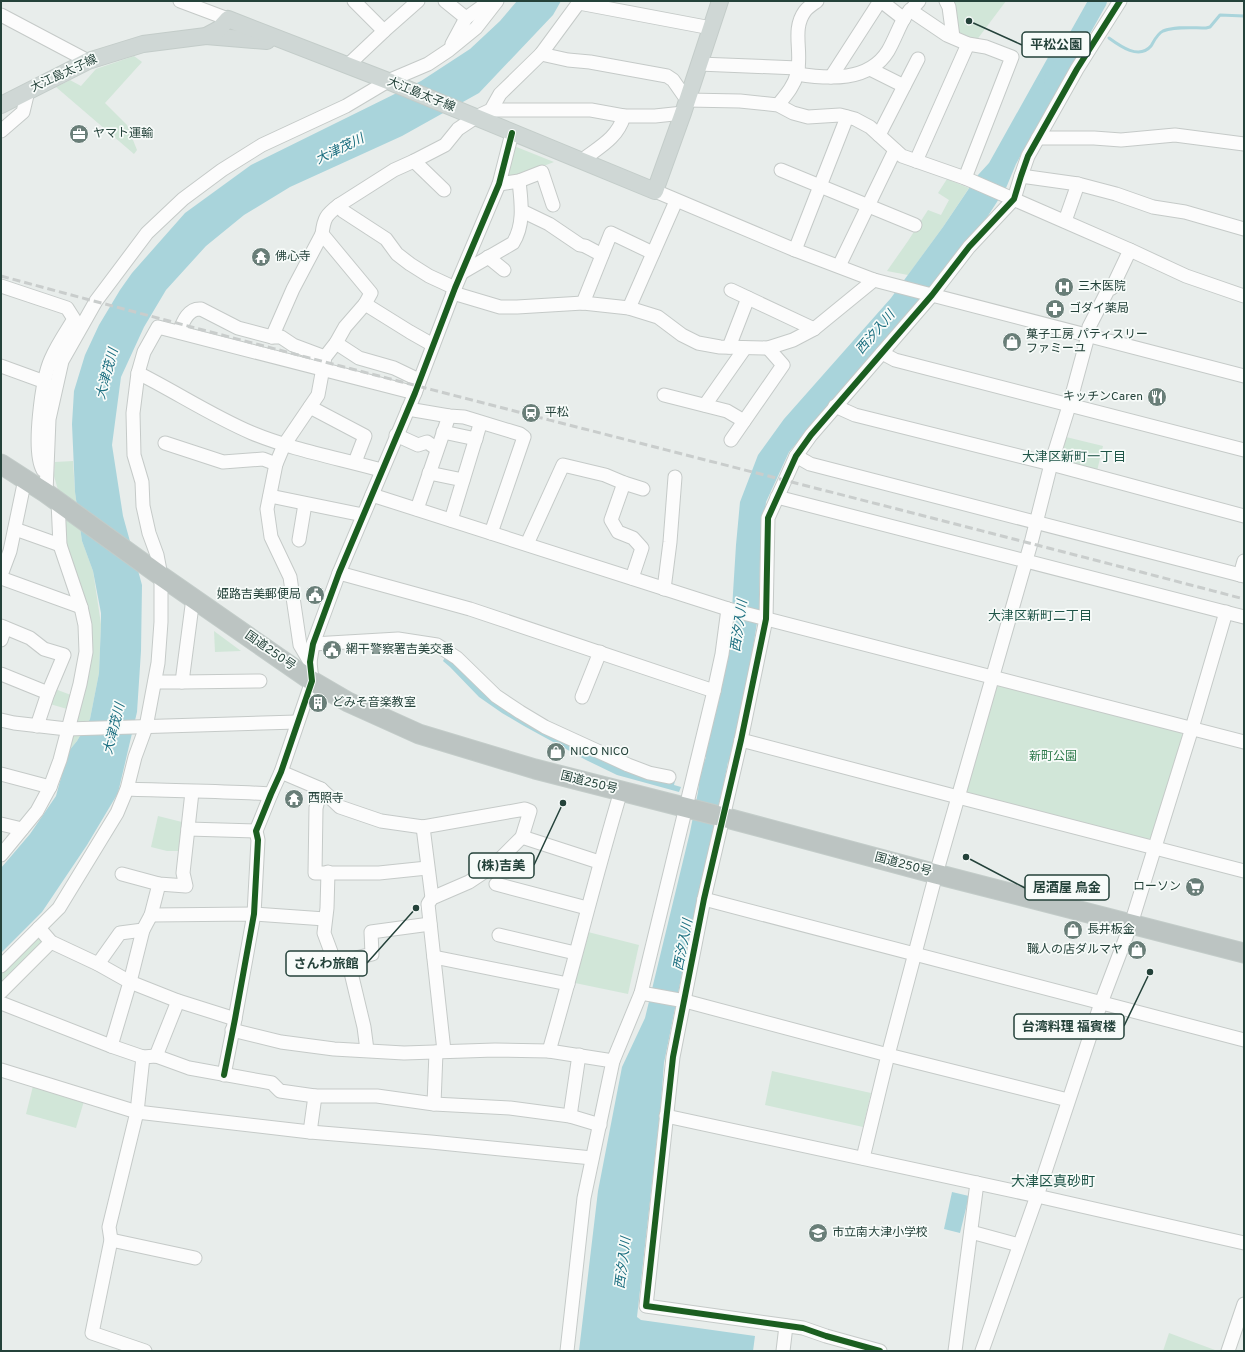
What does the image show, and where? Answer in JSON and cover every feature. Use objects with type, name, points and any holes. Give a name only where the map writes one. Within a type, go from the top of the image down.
[{"type":"highway","name":"国道250号","points":[[1,464],[25,479],[50,490],[161,576],[312,681],[348,702],[419,734],[535,769],[685,807],[936,874],[1244,952]]},
{"type":"main road","points":[[655,191],[720,1]]},
{"type":"main road","name":"大江島太子線","points":[[1,105],[88,61],[143,44],[206,36],[218,29],[228,19],[294,46],[391,82],[655,191]]},
{"type":"main road","points":[[206,36],[261,40],[294,46]]},
{"type":"street","points":[[180,1],[228,19]]},
{"type":"street","points":[[354,1],[384,31]]},
{"type":"street","points":[[348,66],[418,1]]},
{"type":"street","points":[[445,1],[466,18]]},
{"type":"street","points":[[449,50],[466,18],[490,1]]},
{"type":"street","points":[[1,855],[37,811],[50,787],[60,760],[80,684],[86,652],[85,625],[81,607],[60,545],[50,490],[49,419],[62,361],[96,301],[147,232],[183,199],[222,170],[255,149],[346,106],[428,64],[449,50],[476,28],[496,1]]},
{"type":"street","points":[[778,105],[790,90],[798,71],[800,54],[797,35],[798,23],[806,11],[817,1]]},
{"type":"street","points":[[831,77],[880,1],[911,10],[946,35],[968,44],[986,47],[1012,57],[965,178]]},
{"type":"street","points":[[946,1],[949,7],[953,37]]},
{"type":"street","points":[[880,1351],[803,1328],[646,1306],[673,1057],[704,898],[741,740],[766,619],[768,518],[796,456],[810,435],[932,295],[969,248],[1014,199],[1028,156],[1076,68],[1120,1]]},
{"type":"street","points":[[491,110],[500,94],[542,54],[579,2],[711,28]]},
{"type":"street","points":[[699,64],[798,71],[814,76],[851,76],[870,69],[880,61],[888,52],[911,10]]},
{"type":"street","points":[[1,15],[88,61]]},
{"type":"street","points":[[916,161],[968,44]]},
{"type":"street","points":[[542,54],[568,60],[590,62],[667,76],[673,80],[685,106]]},
{"type":"street","points":[[879,135],[918,59]]},
{"type":"street","points":[[870,69],[904,86]]},
{"type":"street","points":[[1,131],[23,112],[28,91]]},
{"type":"street","points":[[272,337],[293,289],[322,234],[324,220],[331,211],[394,170],[445,145],[458,129],[473,116],[491,110],[591,110],[624,116],[655,116],[685,106],[740,101],[778,105],[793,113],[808,117],[840,115],[870,127],[902,156],[965,178],[1186,276],[1244,296]]},
{"type":"street","points":[[581,161],[614,136],[621,125],[624,116]]},
{"type":"street","points":[[795,250],[847,117]]},
{"type":"street","points":[[224,1074],[254,914],[258,840],[256,831],[281,772],[312,681],[310,662],[313,644],[339,573],[396,434],[415,393],[454,291],[500,184],[512,133]]},
{"type":"street","points":[[1038,138],[1094,138],[1121,140],[1175,135],[1244,144]]},
{"type":"street","points":[[839,266],[895,150]]},
{"type":"street","points":[[414,161],[444,190]]},
{"type":"street","points":[[781,170],[915,224]]},
{"type":"street","points":[[500,184],[519,181],[542,172],[553,204]]},
{"type":"street","points":[[1021,176],[1078,184],[1116,194],[1153,207],[1185,212],[1244,229]]},
{"type":"street","points":[[463,272],[513,243],[516,237],[522,211],[519,181]]},
{"type":"street","points":[[1065,222],[1078,184]]},
{"type":"street","points":[[655,191],[795,250],[874,280],[1244,376]]},
{"type":"street","points":[[630,308],[676,201]]},
{"type":"street","points":[[339,205],[343,211],[386,239],[397,254],[410,264],[454,291],[500,307],[583,303],[630,308],[658,317],[682,335],[698,343],[720,347],[768,348],[793,340],[814,329],[874,280]]},
{"type":"street","points":[[522,211],[550,224],[580,245],[602,255]]},
{"type":"street","points":[[583,303],[611,233],[653,253]]},
{"type":"street","points":[[310,662],[300,645],[290,577],[271,537],[267,509],[276,464],[284,445],[318,395],[324,363],[345,327],[365,304],[371,293],[322,234]]},
{"type":"street","points":[[863,1158],[888,1055],[936,874],[1026,560],[1051,464],[1088,336],[1089,327],[1108,290],[1112,288],[1130,250]]},
{"type":"street","points":[[488,258],[504,270]]},
{"type":"street","points":[[1,286],[68,308],[74,318],[51,359],[45,382],[39,421],[38,446],[40,465],[50,490]]},
{"type":"street","points":[[731,290],[814,329]]},
{"type":"street","points":[[729,347],[748,298]]},
{"type":"street","points":[[365,304],[433,345]]},
{"type":"street","points":[[179,332],[185,318],[192,310],[196,308],[201,309],[238,328],[272,337],[281,337],[324,363]]},
{"type":"street","points":[[1,966],[59,908],[117,813],[127,789],[135,757],[146,727],[158,663],[161,622],[161,576],[157,555],[149,533],[143,506],[142,482],[134,455],[133,414],[138,373],[144,352],[158,327],[324,363],[415,393]]},
{"type":"street","points":[[336,343],[359,358],[394,368],[419,380]]},
{"type":"street","points":[[705,406],[745,348]]},
{"type":"street","points":[[731,440],[783,365],[768,348]]},
{"type":"street","points":[[882,353],[895,360],[1244,450]]},
{"type":"street","points":[[1,366],[45,382]]},
{"type":"street","points":[[138,373],[179,396],[250,432],[284,445],[355,462],[381,470]]},
{"type":"street","points":[[664,395],[727,411],[744,421]]},
{"type":"street","points":[[835,406],[855,415],[1051,464],[1244,516]]},
{"type":"street","points":[[310,407],[365,436],[355,462]]},
{"type":"street","points":[[408,409],[464,417],[520,434],[524,437],[491,533]]},
{"type":"street","points":[[416,509],[449,416]]},
{"type":"street","points":[[443,432],[477,433],[452,520]]},
{"type":"street","points":[[396,434],[418,445],[427,442],[437,449]]},
{"type":"street","points":[[166,443],[223,462],[263,459],[276,464]]},
{"type":"street","points":[[796,456],[810,464],[1242,576],[1244,561]]},
{"type":"street","points":[[527,544],[563,465],[606,475],[643,489]]},
{"type":"street","points":[[429,473],[463,480]]},
{"type":"street","points":[[664,589],[676,477]]},
{"type":"street","points":[[1,575],[10,551],[25,479]]},
{"type":"street","points":[[624,483],[612,520],[618,532],[633,538],[642,548],[632,578]]},
{"type":"street","points":[[372,495],[728,609],[900,652],[1244,742]]},
{"type":"street","points":[[270,496],[363,515]]},
{"type":"street","points":[[777,497],[1244,617]]},
{"type":"street","points":[[299,540],[306,504]]},
{"type":"street","points":[[15,529],[60,545]]},
{"type":"street","points":[[339,573],[470,609],[714,691]]},
{"type":"street","points":[[1,578],[81,607]]},
{"type":"street","points":[[182,682],[192,598]]},
{"type":"street","points":[[567,1351],[584,1198],[592,1158],[613,1062],[642,993],[685,807],[714,691],[722,654],[728,609]]},
{"type":"street","points":[[982,1351],[1037,1196],[1101,1003],[1131,924],[1192,728],[1226,612]]},
{"type":"street","points":[[2,632],[30,638],[44,649],[64,655],[48,693],[37,726]]},
{"type":"street","points":[[313,644],[398,639],[437,645],[457,658],[496,696],[545,727],[628,765],[649,773],[669,777]]},
{"type":"street","points":[[582,696],[600,652]]},
{"type":"street","points":[[1,674],[48,693]]},
{"type":"street","points":[[154,682],[260,682]]},
{"type":"street","points":[[1,720],[14,723],[67,729],[297,722]]},
{"type":"street","points":[[741,740],[1244,871]]},
{"type":"street","points":[[281,772],[321,789],[340,808],[381,821],[423,827],[525,809],[530,811],[522,837],[493,866],[469,882],[432,898],[428,904],[434,957],[440,1052],[434,1104]]},
{"type":"street","points":[[1,774],[50,787]]},
{"type":"street","points":[[127,789],[192,792],[221,791],[271,794]]},
{"type":"street","points":[[321,789],[316,808],[314,873],[379,873],[427,868]]},
{"type":"street","points":[[549,1051],[568,984],[599,862],[621,791]]},
{"type":"street","points":[[122,874],[159,884],[186,886],[183,872],[192,792]]},
{"type":"street","points":[[1,824],[22,829]]},
{"type":"street","points":[[423,827],[432,898]]},
{"type":"street","points":[[188,829],[256,831]]},
{"type":"street","points":[[522,837],[599,862]]},
{"type":"street","points":[[328,872],[328,908],[325,919],[324,933],[334,960],[348,960],[372,954],[371,932],[430,924]]},
{"type":"street","points":[[111,1046],[130,982],[143,930],[151,915],[159,884]]},
{"type":"street","points":[[496,884],[587,908]]},
{"type":"street","points":[[704,898],[1244,1040]]},
{"type":"street","points":[[151,915],[254,914],[325,919]]},
{"type":"street","points":[[39,928],[51,942],[98,964],[130,982],[234,1025],[288,1043],[334,1049],[404,1052],[494,1050],[549,1051],[613,1062]]},
{"type":"street","points":[[98,964],[120,933],[143,930]]},
{"type":"street","points":[[499,935],[575,953]]},
{"type":"street","points":[[1,992],[51,942]]},
{"type":"street","points":[[434,957],[568,984]]},
{"type":"street","points":[[348,960],[364,1027],[367,1050]]},
{"type":"street","points":[[642,993],[685,1001],[888,1055],[1068,1100]]},
{"type":"street","points":[[146,1351],[92,1333],[110,1240],[109,1227],[149,1056],[178,1001]]},
{"type":"street","points":[[1,1003],[111,1046],[189,1068],[272,1083],[280,1091],[315,1096],[377,1096],[434,1104],[510,1108],[570,1116],[600,1125]]},
{"type":"street","points":[[570,1116],[579,1055]]},
{"type":"street","points":[[1,1070],[137,1112],[310,1132],[592,1158]]},
{"type":"street","points":[[310,1132],[315,1096]]},
{"type":"street","points":[[666,1116],[1037,1196],[1244,1243]]},
{"type":"street","points":[[955,1351],[977,1183]]},
{"type":"street","points":[[971,1232],[1019,1245]]},
{"type":"street","points":[[110,1240],[195,1258]]},
{"type":"street","points":[[1228,1351],[1244,1304]]},
{"type":"street","points":[[783,1351],[786,1326]]},
{"type":"green space","points":[[943,1],[1006,1],[976,41],[961,37]]},
{"type":"green space","points":[[134,56],[142,62],[105,103],[127,125],[137,150],[134,154],[56,87],[70,80],[81,86],[96,69]]},
{"type":"green space","points":[[514,146],[554,162],[507,180]]},
{"type":"green space","points":[[947,179],[969,188],[908,275],[887,271],[928,210],[941,215],[949,200],[938,193]]},
{"type":"green space","points":[[1066,437],[1103,446],[1097,471],[1063,462],[1061,458]]},
{"type":"green space","points":[[73,461],[75,492],[82,541],[93,571],[101,624],[99,673],[90,719],[77,741],[68,752],[87,664],[65,546],[58,490],[54,476],[55,462]]},
{"type":"green space","points":[[214,631],[241,651],[215,652]]},
{"type":"green space","name":"新町公園","points":[[1000,685],[1180,731],[1184,738],[1152,838],[1145,840],[968,795],[966,790],[993,689]]},
{"type":"green space","points":[[55,689],[71,695],[67,709],[50,704]]},
{"type":"green space","points":[[158,816],[186,823],[184,851],[167,851],[151,847]]},
{"type":"green space","points":[[588,932],[639,945],[628,994],[575,983]]},
{"type":"green space","points":[[38,935],[43,943],[1,983],[1,971]]},
{"type":"green space","points":[[772,1071],[871,1093],[863,1127],[765,1105]]},
{"type":"green space","points":[[33,1086],[84,1101],[76,1128],[26,1114]]},
{"type":"green space","points":[[1169,1333],[1215,1350],[1215,1351],[1163,1351]]},
{"type":"water","name":"大津茂川","points":[[517,1],[561,1],[553,15],[479,93],[402,136],[290,187],[244,215],[206,246],[166,290],[144,327],[121,377],[112,445],[123,516],[142,585],[141,651],[137,712],[118,793],[87,845],[42,912],[1,953],[1,868],[30,834],[56,796],[68,752],[77,741],[90,719],[99,673],[101,613],[93,571],[82,541],[75,492],[72,424],[74,391],[85,355],[99,325],[132,273],[185,213],[251,165],[421,81],[470,49],[500,21]]},
{"type":"water","points":[[1051,52],[1073,62],[1016,164],[1006,188],[984,222],[962,245],[934,284],[789,452],[766,502],[760,559],[759,610],[749,673],[689,939],[664,1063],[661,1103],[637,1317],[641,1320],[755,1336],[753,1351],[579,1351],[598,1191],[622,1067],[645,1018],[690,832],[700,774],[706,757],[704,756],[730,641],[740,502],[758,455],[784,419],[891,298],[943,227],[978,175],[989,163]]},
{"type":"water","points":[[446,655],[489,694],[675,781],[674,785],[681,787],[679,792],[617,775],[524,726],[479,697],[443,661]]},
{"type":"water","points":[[952,1192],[969,1196],[960,1233],[944,1229]]},
{"type":"waterway","name":"西汐入川","points":[[1053,81],[1098,1]]},
{"type":"waterway","points":[[1109,38],[1124,48],[1135,52],[1141,52],[1151,46],[1161,32],[1168,29],[1206,28],[1210,27],[1220,15],[1244,16]]},
{"type":"railway","points":[[1,276],[467,399],[1244,599]]},
{"type":"cycle path","points":[[880,1351],[803,1328],[646,1306],[673,1057],[704,899],[741,740],[766,619],[768,518],[796,456],[811,435],[932,295],[969,247],[1014,199],[1028,156],[1077,69],[1120,1]]},
{"type":"cycle path","points":[[224,1075],[254,914],[258,840],[256,831],[281,772],[312,681],[310,662],[313,644],[339,573],[415,393],[455,288],[499,184],[512,133]]},
{"type":"place","name":"平松公園","points":[[969,21]]},
{"type":"place","name":"ヤマト運輸","points":[[79,134]]},
{"type":"place","name":"佛心寺","points":[[261,257]]},
{"type":"place","name":"三木医院","points":[[1064,287]]},
{"type":"place","name":"ゴダイ薬局","points":[[1055,309]]},
{"type":"place","name":"菓子工房 パティスリー ファミーユ","points":[[1012,342]]},
{"type":"place","name":"キッチンCaren","points":[[1157,397]]},
{"type":"place","name":"平松","points":[[531,413]]},
{"type":"place","name":"姫路吉美郵便局","points":[[315,595]]},
{"type":"place","name":"網干警察署吉美交番","points":[[332,650]]},
{"type":"place","name":"どみそ音楽教室","points":[[318,703]]},
{"type":"place","name":"NICO NICO","points":[[556,752]]},
{"type":"place","name":"西照寺","points":[[294,799]]},
{"type":"place","name":"(株)吉美","points":[[563,803]]},
{"type":"place","name":"居酒屋 鳥金","points":[[966,857]]},
{"type":"place","name":"ローソン","points":[[1195,887]]},
{"type":"place","name":"さんわ旅館","points":[[416,908]]},
{"type":"place","name":"長井板金","points":[[1073,930]]},
{"type":"place","name":"職人の店ダルマヤ","points":[[1137,950]]},
{"type":"place","name":"台湾料理 福賓楼","points":[[1150,972]]},
{"type":"place","name":"市立南大津小学校","points":[[818,1233]]},
{"type":"district","name":"大津区新町一丁目","points":[[1074,458]]},
{"type":"district","name":"大津区新町二丁目","points":[[1040,617]]},
{"type":"district","name":"大津区真砂町","points":[[1053,1182]]}]
